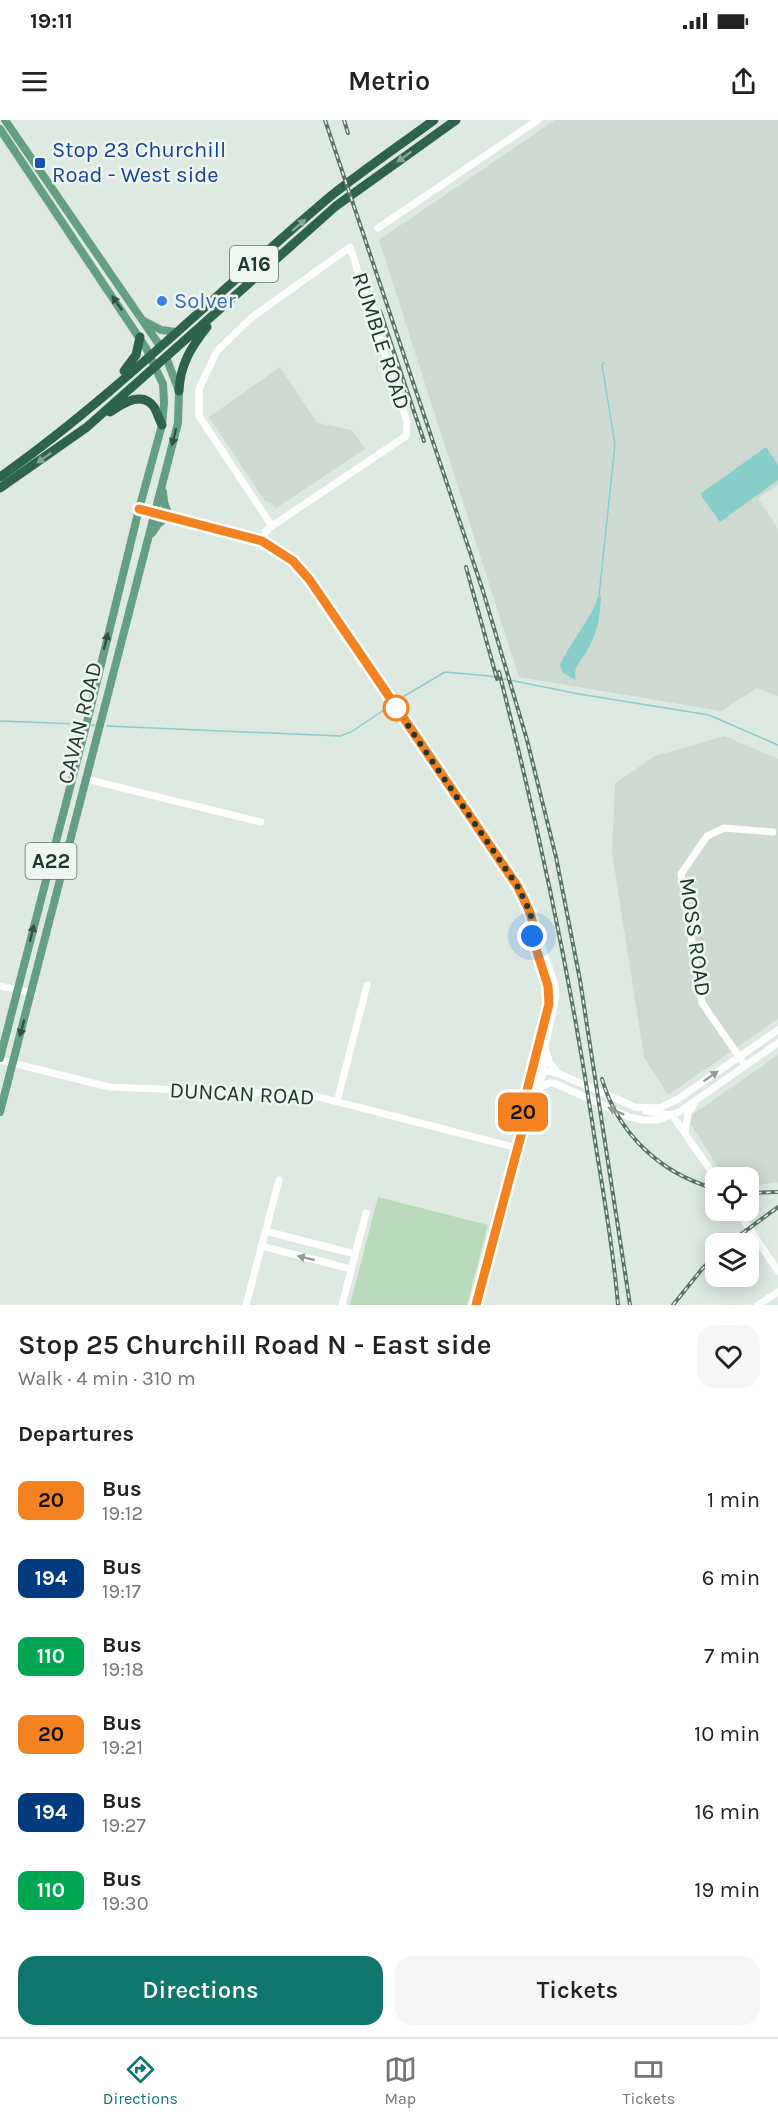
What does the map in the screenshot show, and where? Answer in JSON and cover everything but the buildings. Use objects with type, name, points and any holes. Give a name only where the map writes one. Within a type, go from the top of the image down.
[{"type":"highway","name":"A16","points":[[0,477],[5,470],[38,449],[98,399],[355,177],[434,120]]},
{"type":"highway","name":"A16","points":[[0,488],[87,427],[336,207],[452,123]]},
{"type":"highway","points":[[179,391],[184,361],[201,335],[226,305]]},
{"type":"highway","points":[[98,399],[134,358],[140,337]]},
{"type":"highway","name":"CAVAN ROAD","points":[[160,346],[166,357]]},
{"type":"highway","points":[[87,427],[133,399],[141,399],[152,404],[162,425]]},
{"type":"main road","name":"A22","points":[[5,120],[150,355]]},
{"type":"main road","name":"A22","points":[[0,129],[160,346]]},
{"type":"main road","points":[[139,317],[154,327],[176,332]]},
{"type":"main road","name":"CAVAN ROAD","points":[[0,1059],[162,425],[163,384],[150,355]]},
{"type":"main road","name":"CAVAN ROAD","points":[[0,1112],[178,423],[179,391],[166,357]]},
{"type":"main road","points":[[148,537],[158,524],[169,516],[164,502],[162,483]]},
{"type":"street","points":[[378,228],[538,120]]},
{"type":"street","name":"RUMBLE ROAD","points":[[262,541],[272,526],[406,436],[408,422],[350,247],[251,318],[217,351],[199,389],[199,416],[272,526]]},
{"type":"street","points":[[139,509],[262,541],[282,552],[303,571],[518,887],[528,909],[556,988],[554,1008],[543,1056],[544,1070],[517,1148],[476,1305]]},
{"type":"street","points":[[86,779],[261,822]]},
{"type":"street","name":"MOSS ROAD","points":[[745,1065],[702,1003],[681,874],[707,836],[724,828],[773,832]]},
{"type":"street","points":[[524,1124],[522,1110],[549,998],[548,986],[532,936],[534,930]]},
{"type":"street","points":[[337,1102],[367,985]]},
{"type":"street","points":[[0,986],[32,993]]},
{"type":"street","points":[[635,1107],[659,1108],[669,1104],[778,1030]]},
{"type":"street","points":[[537,1089],[554,1083],[614,1110],[643,1120],[658,1120],[672,1115],[697,1100],[778,1042]]},
{"type":"street","points":[[545,1048],[550,1063],[557,1073]]},
{"type":"street","name":"DUNCAN ROAD","points":[[0,1059],[109,1087],[311,1095],[517,1148]]},
{"type":"street","points":[[531,1078],[537,1072],[544,1070],[557,1073],[635,1107],[653,1113],[672,1115],[708,1167]]},
{"type":"street","points":[[672,1115],[683,1095]]},
{"type":"street","points":[[685,1133],[688,1113],[697,1100]]},
{"type":"street","points":[[246,1305],[279,1180]]},
{"type":"street","points":[[342,1305],[366,1213]]},
{"type":"street","points":[[744,1221],[778,1271]]},
{"type":"street","points":[[266,1230],[355,1254]]},
{"type":"street","points":[[261,1246],[351,1269]]},
{"type":"street","points":[[758,1305],[778,1292]]},
{"type":"shaded area","points":[[555,120],[778,120],[778,485],[758,498],[778,529],[778,696],[757,688],[721,711],[519,677],[379,240]]},
{"type":"shaded area","points":[[280,367],[317,423],[352,430],[365,449],[275,509],[272,503],[265,501],[209,417]]},
{"type":"shaded area","points":[[725,736],[778,759],[778,1019],[668,1095],[644,1057],[612,852],[615,783],[655,756]]},
{"type":"shaded area","points":[[778,1055],[778,1182],[759,1185],[759,1167],[718,1167],[690,1123],[693,1114]]},
{"type":"green space","points":[[378,1197],[488,1225],[467,1305],[350,1305]]},
{"type":"water","points":[[766,447],[778,465],[778,480],[720,522],[700,494]]},
{"type":"water","points":[[601,596],[596,630],[575,671],[576,680],[563,673],[560,664],[591,614],[598,597]]},
{"type":"waterway","points":[[599,596],[615,444],[602,365],[604,363]]},
{"type":"waterway","points":[[401,698],[445,672],[489,676],[579,694],[709,715],[778,745]]},
{"type":"waterway","points":[[107,726],[340,736],[351,732],[387,708]]},
{"type":"waterway","points":[[0,721],[78,724]]},
{"type":"waterway","points":[[89,725],[95,725]]},
{"type":"railway","points":[[325,120],[483,591],[527,740],[556,857],[580,980],[630,1305]]},
{"type":"railway","points":[[344,120],[348,133]]},
{"type":"railway","points":[[380,311],[424,441]]},
{"type":"railway","points":[[466,567],[497,679]]},
{"type":"railway","points":[[499,672],[539,839],[573,1008],[613,1259],[618,1305]]},
{"type":"railway","points":[[602,1079],[619,1117],[644,1149],[677,1173],[705,1185]]},
{"type":"railway","points":[[759,1193],[778,1192]]},
{"type":"railway","points":[[743,1233],[778,1207]]},
{"type":"railway","points":[[673,1305],[705,1266]]},
{"type":"bus line","name":"20","points":[[139,509],[262,541],[282,552],[303,571],[518,887],[528,909],[534,930],[532,936],[548,986],[549,1004],[522,1110],[524,1124],[476,1305]]},
{"type":"place","name":"Stop 23 Churchill Road - West side","points":[[40,163]]},
{"type":"place","name":"Solver","points":[[162,301]]},
{"type":"route","points":[[396,708],[518,887],[534,930],[532,936]]}]
